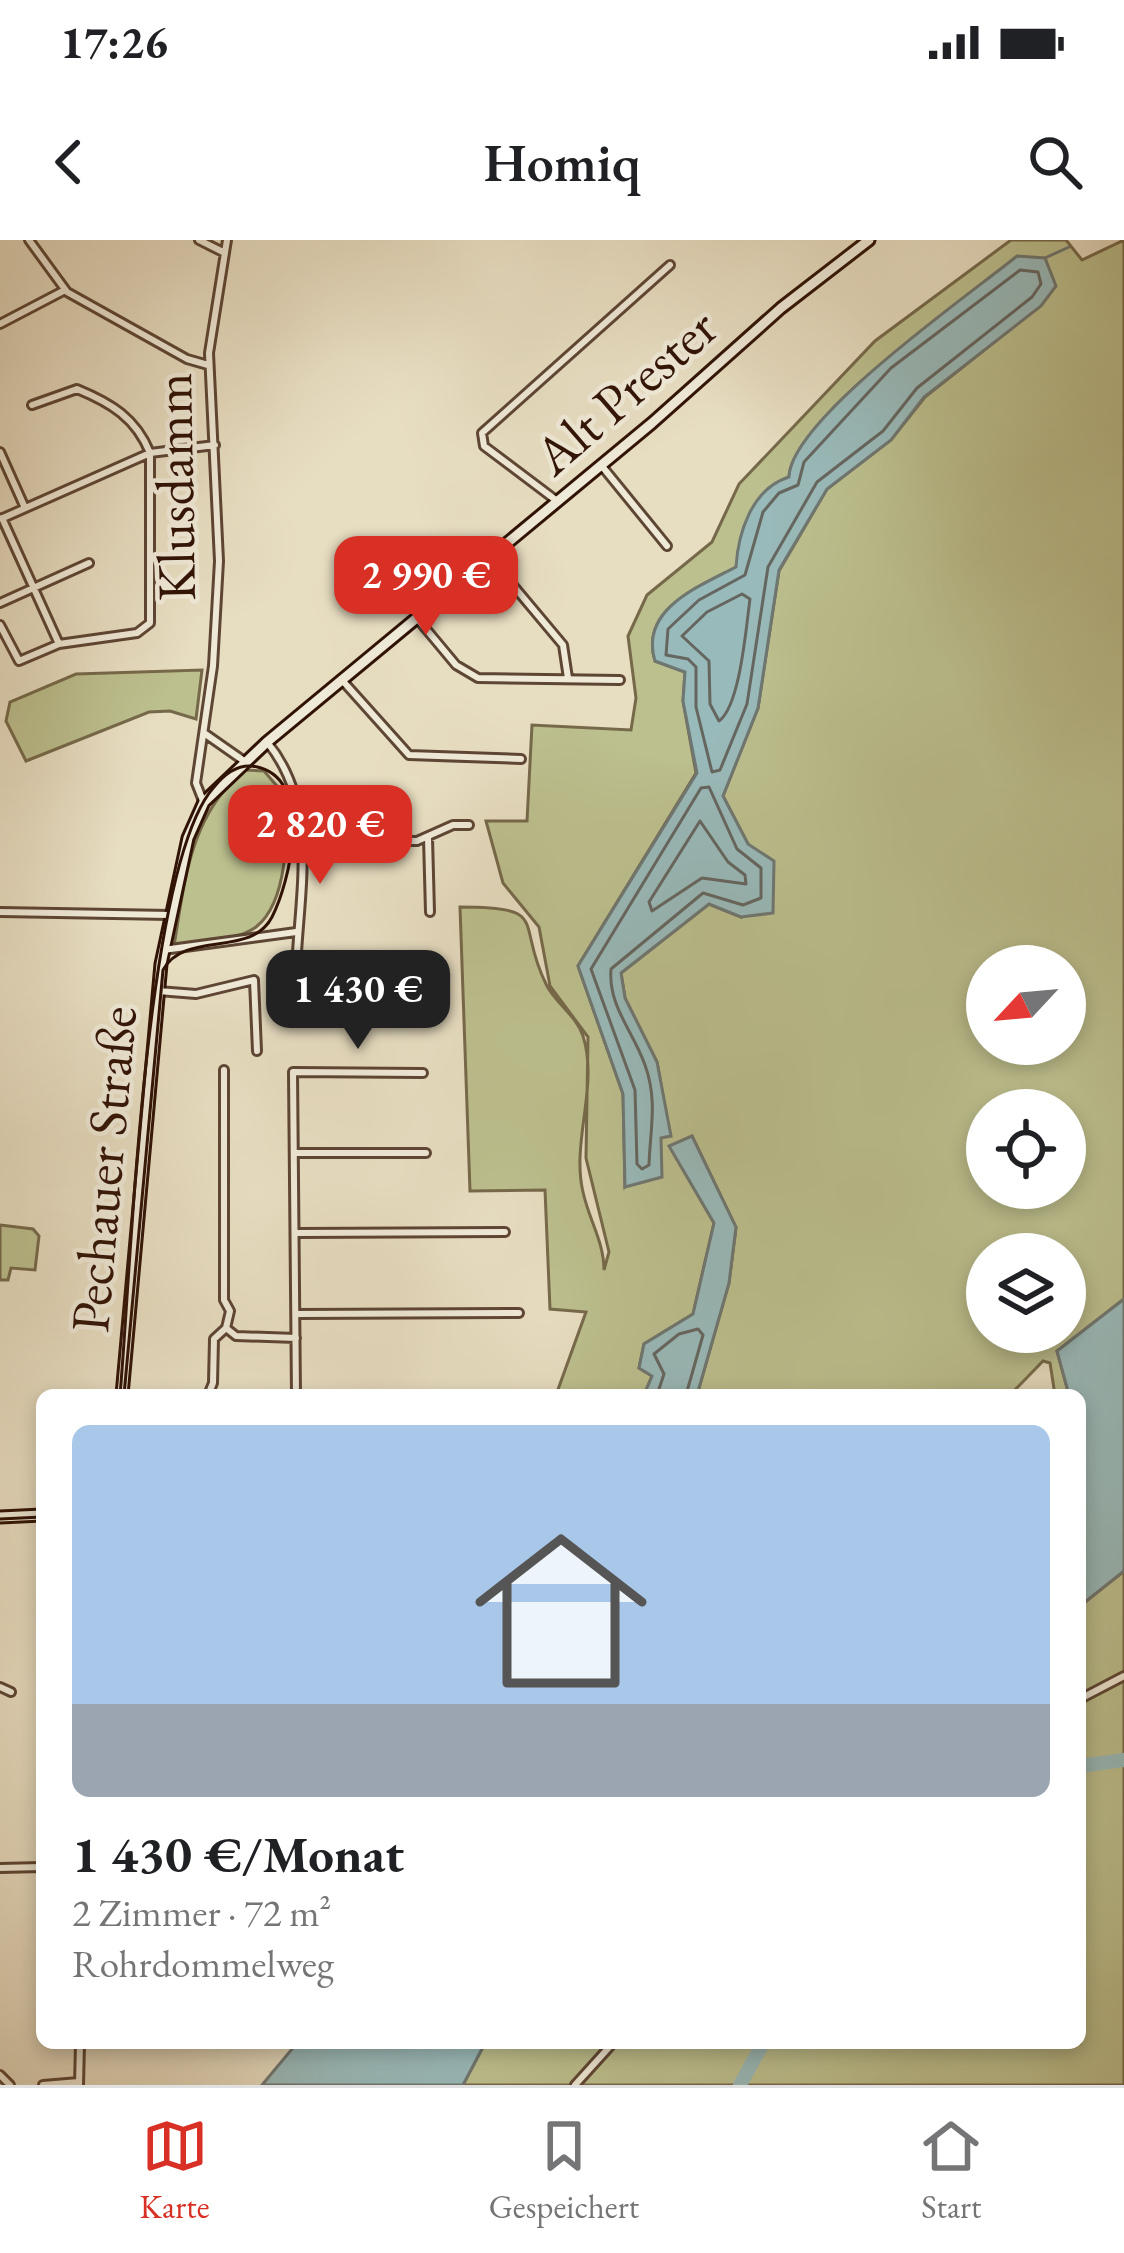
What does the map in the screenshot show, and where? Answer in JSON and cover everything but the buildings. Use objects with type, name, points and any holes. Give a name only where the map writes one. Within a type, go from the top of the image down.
[{"type":"main road","name":"Alt Prester","points":[[267,742],[601,465],[781,308],[869,240]]},
{"type":"main road","points":[[204,802],[267,742]]},
{"type":"main road","name":"Pechauer Straße","points":[[123,1389],[163,950],[188,838],[204,802]]},
{"type":"main road","points":[[0,1516],[36,1515]]},
{"type":"street","points":[[29,240],[65,290],[187,359],[208,365]]},
{"type":"street","points":[[199,240],[225,253]]},
{"type":"street","name":"Klusdamm","points":[[204,802],[196,785],[218,612],[208,365],[227,240]]},
{"type":"street","points":[[557,501],[484,446],[482,433],[670,265]]},
{"type":"street","points":[[0,324],[65,290]]},
{"type":"street","points":[[0,625],[18,660],[59,644],[137,633],[150,623],[151,453],[134,421],[80,390],[32,406]]},
{"type":"street","points":[[59,644],[1,519],[151,453],[214,446]]},
{"type":"street","points":[[0,452],[26,508]]},
{"type":"street","points":[[601,465],[667,546]]},
{"type":"street","points":[[490,556],[563,645],[568,678]]},
{"type":"street","points":[[0,603],[89,563]]},
{"type":"street","points":[[416,617],[456,665],[476,677],[620,680]]},
{"type":"street","points":[[341,679],[409,755],[521,759]]},
{"type":"street","points":[[203,733],[240,765]]},
{"type":"street","points":[[267,742],[296,786],[301,840],[296,970],[418,989]]},
{"type":"street","points":[[301,840],[428,838],[453,825],[469,825]]},
{"type":"street","points":[[428,838],[430,912]]},
{"type":"street","points":[[0,912],[170,915]]},
{"type":"street","points":[[163,950],[297,932]]},
{"type":"street","points":[[158,992],[196,994],[254,980],[257,1051]]},
{"type":"street","points":[[210,1389],[214,1339],[226,1328],[230,1311],[224,1300],[224,1070]]},
{"type":"street","points":[[296,1389],[292,1072],[423,1073]]},
{"type":"street","points":[[296,1153],[426,1153]]},
{"type":"street","points":[[296,1233],[505,1232]]},
{"type":"street","points":[[297,1314],[519,1312]]},
{"type":"street","points":[[226,1328],[236,1336],[296,1338]]},
{"type":"street","points":[[1086,1696],[1124,1676]]},
{"type":"street","points":[[0,1688],[11,1692]]},
{"type":"street","points":[[0,1868],[36,1867]]},
{"type":"street","points":[[43,2085],[79,2083],[80,2049]]},
{"type":"street","points":[[575,2085],[608,2049]]},
{"type":"street","points":[[0,2075],[10,2085]]},
{"type":"green space","points":[[1011,240],[1066,240],[1082,260],[1124,240],[1124,1299],[1086,1328],[1086,1233],[966,1233],[966,1353],[1058,1353],[1067,1389],[1054,1389],[1050,1363],[1043,1361],[1016,1389],[699,1389],[729,1283],[736,1228],[692,1136],[670,1147],[714,1223],[693,1314],[644,1344],[639,1368],[652,1376],[647,1389],[558,1389],[586,1312],[550,1309],[545,1190],[470,1191],[460,907],[508,910],[526,922],[546,984],[580,1029],[588,1064],[588,1037],[550,986],[539,927],[503,883],[486,821],[527,821],[532,725],[631,730],[636,698],[628,636],[647,595],[712,542],[739,484],[875,341]],"holes":[[[1017,257],[1041,305],[925,397],[891,440],[827,489],[779,571],[758,708],[723,796],[748,844],[741,917],[709,904],[621,973],[625,998],[657,1062],[670,1136],[661,1137],[625,1186],[623,1094],[578,966],[696,773],[683,701],[685,672],[655,661],[656,627],[676,602],[736,567],[756,502],[789,477],[797,453],[849,392],[924,328]],[[587,1090],[586,1158],[609,1252],[604,1270],[580,1173]]]},
{"type":"green space","points":[[202,670],[196,719],[170,711],[149,712],[26,761],[6,721],[10,702],[76,674]]},
{"type":"green space","points":[[244,770],[264,771],[283,793],[286,845],[275,901],[267,916],[248,932],[174,946],[187,873],[201,828],[226,788]]},
{"type":"green space","points":[[0,1225],[33,1229],[39,1236],[35,1270],[11,1268],[8,1280],[0,1280]]},
{"type":"green space","points":[[1124,1571],[1124,2085],[463,2085],[482,2049],[1086,2049],[1086,1601]]},
{"type":"water","points":[[1017,256],[1045,258],[1056,286],[1041,306],[924,397],[891,440],[827,489],[779,570],[758,708],[723,796],[748,844],[774,861],[773,913],[741,917],[709,904],[621,973],[625,998],[657,1062],[671,1136],[661,1138],[662,1177],[625,1187],[623,1094],[578,966],[697,773],[683,701],[685,672],[655,661],[656,627],[676,602],[736,567],[744,527],[756,502],[789,477],[797,452],[849,392]]},
{"type":"water","points":[[692,1136],[736,1227],[729,1283],[699,1389],[647,1389],[652,1376],[639,1368],[644,1344],[693,1314],[714,1223],[669,1146]]},
{"type":"water","points":[[1124,1299],[1124,1571],[1086,1601],[1086,1389],[1067,1389],[1058,1353],[1086,1353],[1086,1328]]},
{"type":"water","points":[[292,2049],[482,2049],[463,2085],[262,2085]]},
{"type":"waterway","points":[[1045,258],[1069,247]]},
{"type":"waterway","points":[[1086,1765],[1124,1760]]},
{"type":"waterway","points":[[740,2085],[760,2049]]},
{"type":"tram line","points":[[120,1389],[145,1075],[171,898],[190,831],[214,787],[234,769],[254,766],[277,778],[287,793],[292,813],[290,859],[279,901],[262,929],[249,937],[186,951],[163,970],[125,1389]]},
{"type":"tram line","points":[[0,1519],[36,1517]]}]
